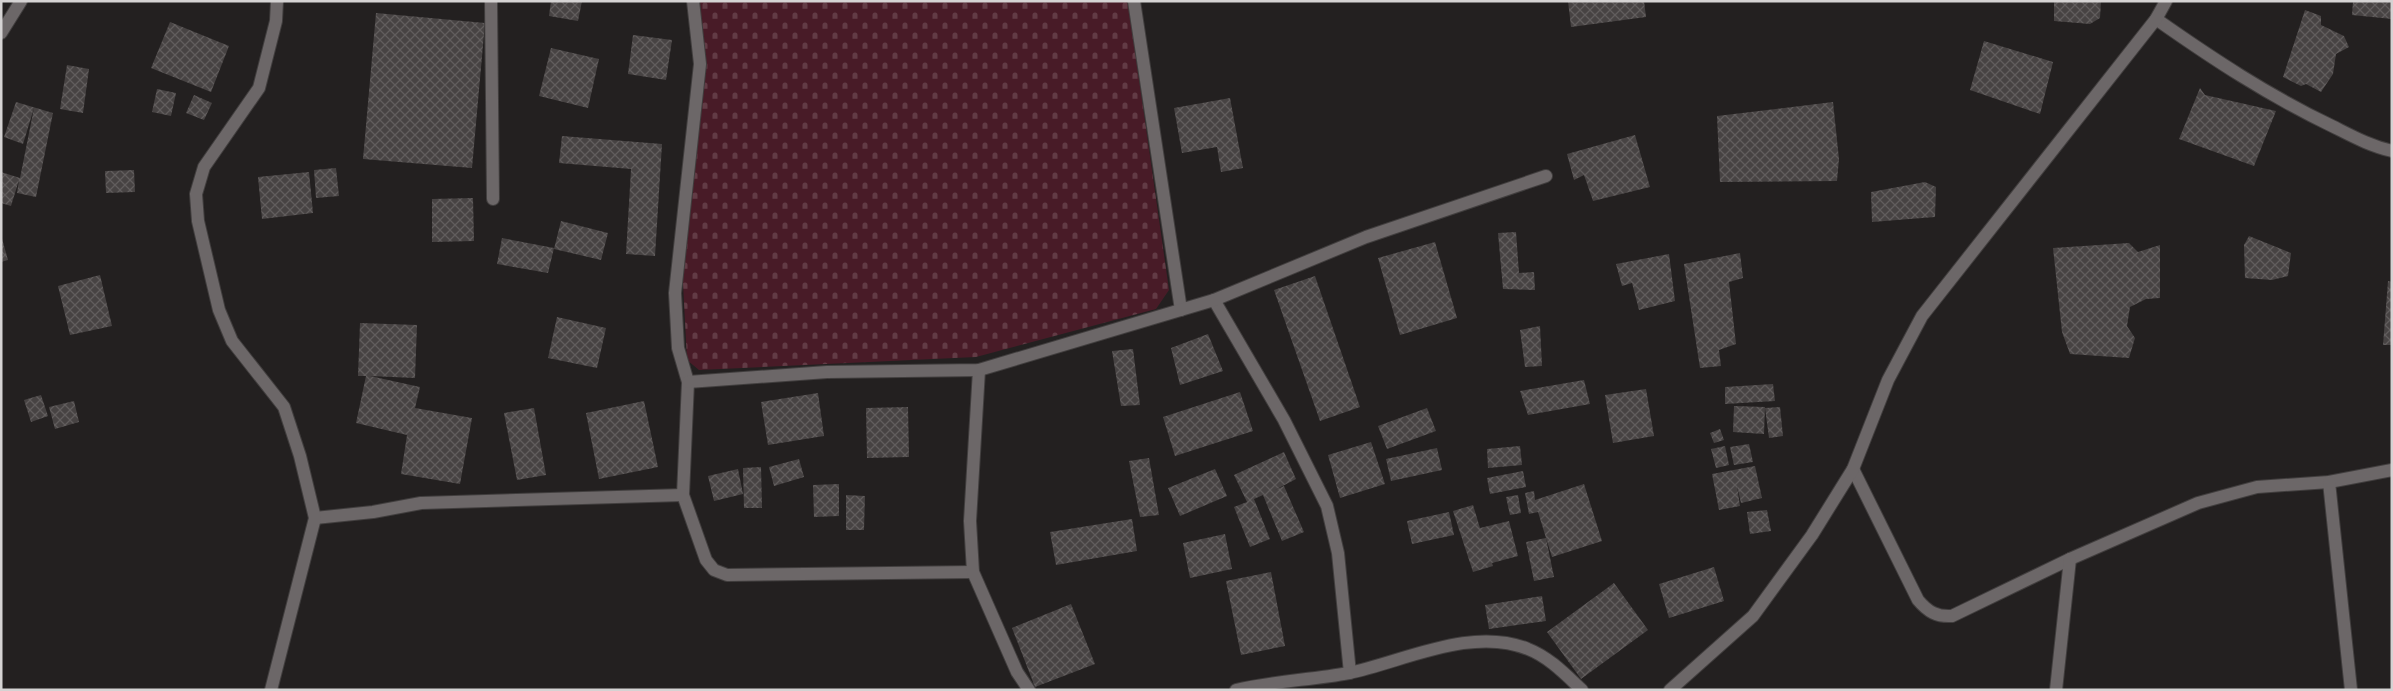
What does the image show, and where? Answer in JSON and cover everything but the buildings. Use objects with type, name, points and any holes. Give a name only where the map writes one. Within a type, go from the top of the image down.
[{"type":"street","points":[[1,33],[21,1]]},
{"type":"street","points":[[271,690],[292,600],[315,518],[300,456],[284,407],[232,341],[219,310],[198,221],[196,194],[204,167],[259,88],[276,22],[277,1]]},
{"type":"street","points":[[491,1],[493,199]]},
{"type":"street","points":[[693,1],[700,64],[675,293],[678,348],[688,382],[683,495],[706,560],[714,570],[727,576],[973,572]]},
{"type":"street","points":[[1134,1],[1181,310]]},
{"type":"street","points":[[1670,690],[1753,616],[1812,535],[1853,469],[1888,380],[1922,316],[2156,18],[2166,1]]},
{"type":"street","points":[[2156,18],[2226,68],[2301,112],[2376,148],[2392,151]]},
{"type":"street","points":[[688,382],[827,372],[979,370],[1214,300],[1366,237],[1546,176]]},
{"type":"street","points":[[1214,300],[1284,420],[1327,506],[1338,553],[1350,673]]},
{"type":"street","points":[[979,370],[970,521],[973,572],[1017,672],[1029,690]]},
{"type":"street","points":[[1853,469],[1918,600],[1926,609],[1940,616],[1952,616],[2070,559],[2198,502],[2257,487],[2329,482],[2392,470]]},
{"type":"street","points":[[2329,482],[2351,690]]},
{"type":"street","points":[[315,518],[373,512],[421,504],[683,495]]},
{"type":"street","points":[[2056,690],[2070,559]]},
{"type":"street","points":[[1236,690],[1350,673],[1439,648],[1492,640],[1528,649],[1559,668],[1582,690]]},
{"type":"green space","points":[[699,1],[1128,1],[1169,290],[1156,309],[976,357],[699,370],[687,360],[682,264],[706,70]]}]
